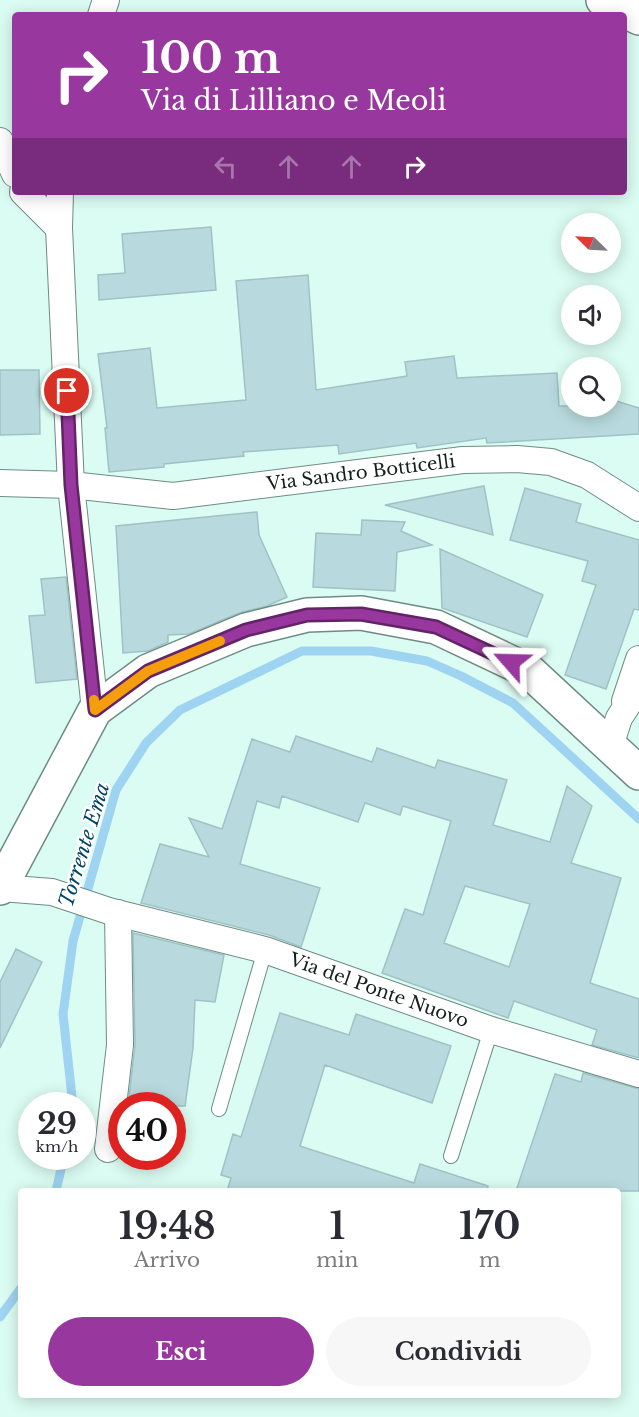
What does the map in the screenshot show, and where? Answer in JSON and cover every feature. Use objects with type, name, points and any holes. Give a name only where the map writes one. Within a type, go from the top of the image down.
[{"type":"street","points":[[603,0],[639,18]]},
{"type":"street","points":[[0,141],[12,167]]},
{"type":"street","points":[[26,195],[59,228]]},
{"type":"street","points":[[60,195],[59,228],[71,485],[95,710]]},
{"type":"street","name":"Via Sandro Botticelli","points":[[0,483],[71,485],[173,496],[463,460],[517,459],[551,462],[587,475],[639,508]]},
{"type":"street","points":[[0,888],[95,710],[148,671],[246,630],[307,615],[361,614],[436,627],[529,671],[615,732],[639,773]]},
{"type":"street","points":[[615,732],[639,659]]},
{"type":"street","points":[[615,732],[639,687]]},
{"type":"street","name":"Via del Ponte Nuovo","points":[[0,888],[52,892],[114,912],[265,950],[491,1030],[639,1074]]},
{"type":"street","points":[[114,912],[120,1045],[115,1092]]},
{"type":"lane","points":[[219,1109],[265,950]]},
{"type":"lane","points":[[451,1156],[491,1030]]},
{"type":"building","points":[[211,227],[216,290],[99,300],[98,275],[125,273],[122,234]]},
{"type":"building","points":[[308,275],[316,390],[407,376],[405,362],[454,356],[457,378],[557,373],[561,417],[621,417],[621,402],[639,408],[639,434],[487,443],[486,438],[417,448],[416,443],[339,454],[338,445],[243,452],[244,456],[109,472],[105,428],[107,428],[98,354],[150,348],[157,408],[246,400],[236,281]]},
{"type":"building","points":[[0,370],[39,370],[40,434],[0,435]]},
{"type":"building","points":[[484,486],[493,535],[385,505]]},
{"type":"building","points":[[525,488],[581,504],[576,522],[639,540],[639,610],[634,609],[606,689],[565,675],[596,585],[582,581],[588,561],[510,540]]},
{"type":"building","points":[[257,512],[259,535],[287,597],[267,606],[239,613],[189,634],[168,635],[168,642],[148,651],[123,653],[116,526]]},
{"type":"building","points":[[362,520],[405,522],[401,531],[432,545],[397,552],[395,591],[313,587],[316,533],[361,535]]},
{"type":"building","points":[[440,549],[543,595],[527,637],[442,608]]},
{"type":"building","points":[[66,577],[77,679],[36,683],[29,616],[45,615],[41,579]]},
{"type":"building","points":[[296,736],[372,762],[377,748],[435,768],[438,760],[507,780],[493,825],[550,842],[567,786],[592,806],[571,863],[621,878],[590,983],[639,999],[639,1058],[592,1045],[597,1030],[514,1001],[508,1018],[382,973],[405,909],[423,915],[451,821],[403,806],[400,815],[365,803],[358,822],[282,796],[279,808],[257,801],[240,864],[320,888],[301,947],[269,935],[141,903],[160,844],[209,857],[189,818],[222,829],[252,739],[290,752]],"holes":[[[465,886],[530,904],[509,967],[444,943]]]},
{"type":"building","points":[[133,933],[224,955],[215,1002],[195,1000],[193,1048],[186,1099],[186,1092],[130,1092],[135,1045]]},
{"type":"building","points":[[16,949],[42,962],[0,1048],[0,982]]},
{"type":"building","points":[[280,1013],[349,1035],[356,1014],[451,1046],[432,1103],[325,1065],[300,1146],[414,1183],[420,1164],[488,1186],[488,1188],[228,1188],[231,1178],[221,1175],[233,1134],[241,1137]]},
{"type":"building","points":[[583,1073],[639,1089],[639,1191],[621,1191],[621,1188],[517,1188],[555,1074],[581,1082]]},
{"type":"waterway","name":"Torrente Ema","points":[[71,1092],[63,1014],[73,941],[116,790],[146,743],[180,710],[302,651],[371,651],[427,661],[461,676],[513,703],[639,819]]},
{"type":"waterway","name":"Torrente Ema","points":[[57,1188],[61,1170]]},
{"type":"waterway","name":"Torrente Ema","points":[[0,1317],[18,1292]]},
{"type":"slow traffic","points":[[94,700],[95,710],[148,671],[220,641]]},
{"type":"route","points":[[67,391],[71,485],[95,710],[148,671],[246,630],[307,615],[361,614],[436,627],[511,662]]}]
